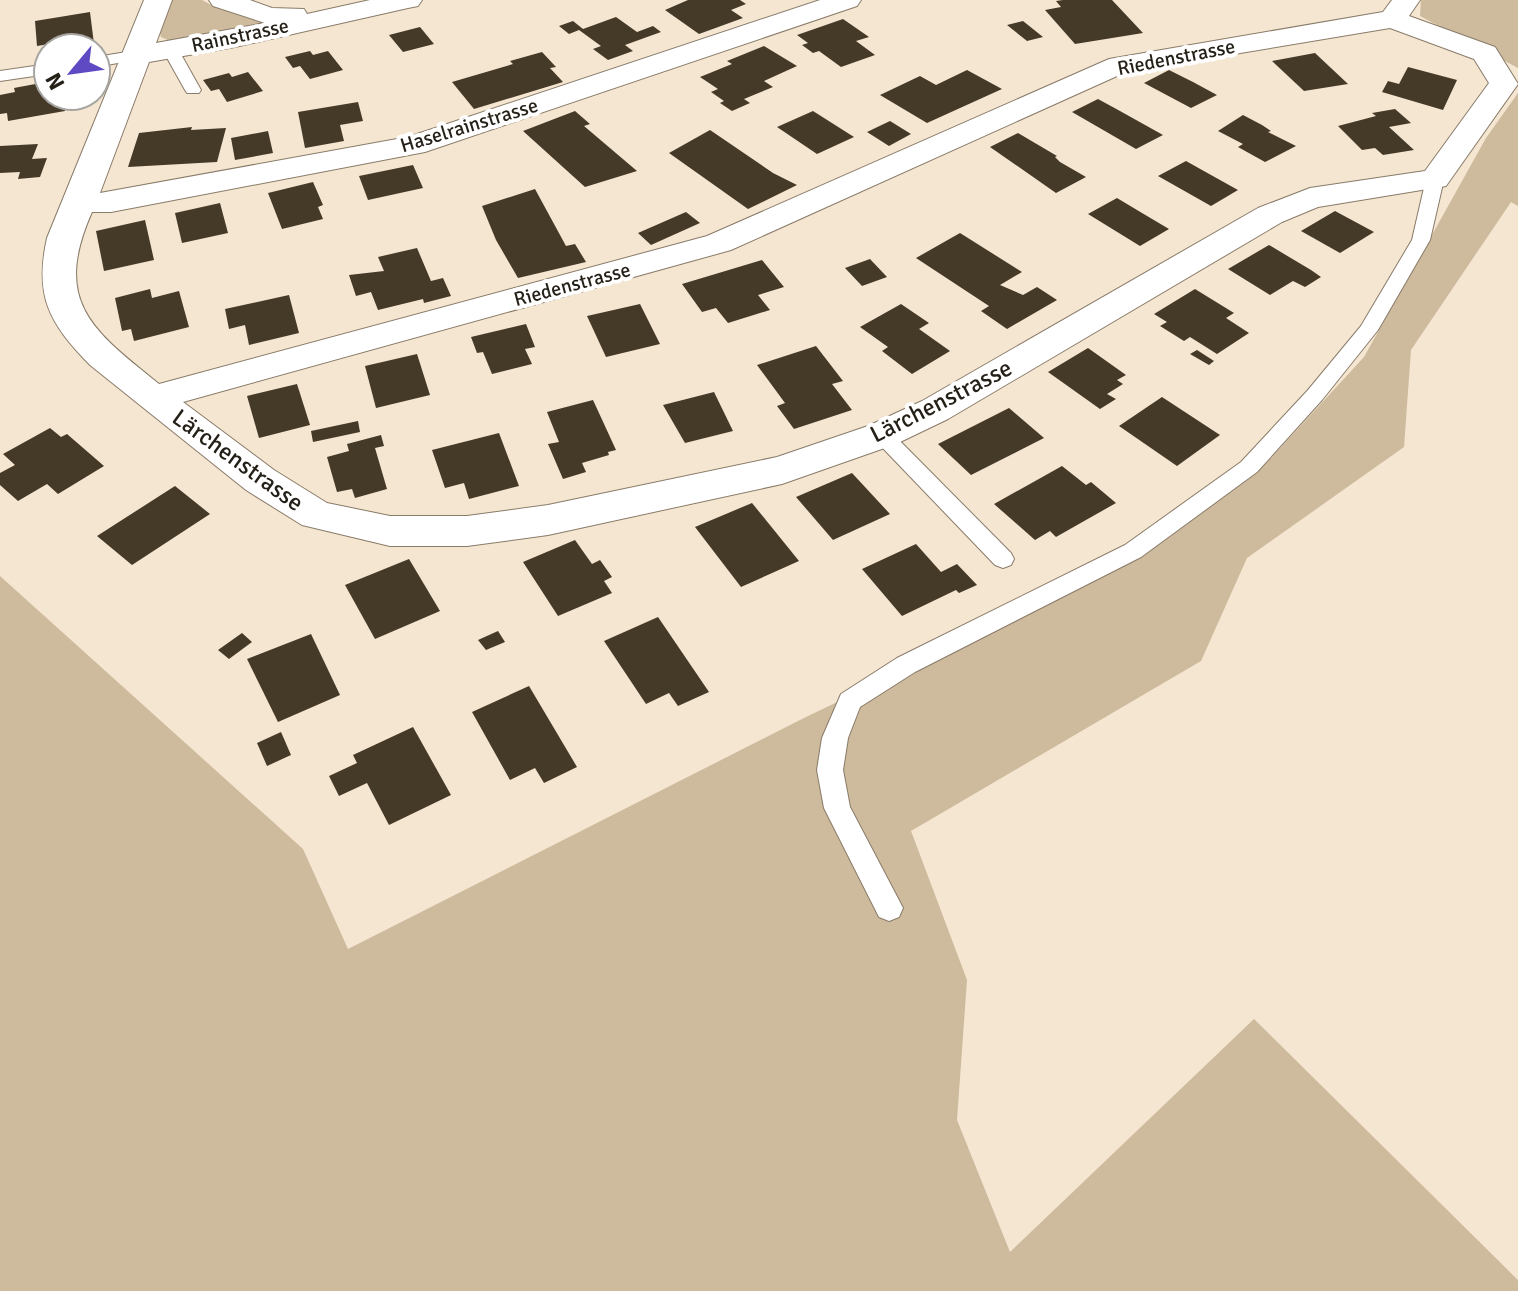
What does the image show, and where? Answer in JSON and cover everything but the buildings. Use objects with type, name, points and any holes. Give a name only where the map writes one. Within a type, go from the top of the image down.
[{"type":"street","points":[[152,398],[77,334],[57,292],[61,248],[68,224],[154,52],[158,0]]},
{"type":"street","name":"Rainstrasse","points":[[223,0],[270,16],[341,13]]},
{"type":"street","name":"Rainstrasse","points":[[154,52],[408,0]]},
{"type":"street","name":"Haselrainstrasse","points":[[80,203],[111,202],[414,145],[847,0]]},
{"type":"street","points":[[1399,9],[1485,53],[1504,83],[1435,179]]},
{"type":"street","name":"Riedenstrasse","points":[[152,398],[719,243],[1119,65],[1399,9]]},
{"type":"street","name":"Lärchenstrasse","points":[[152,398],[260,480],[316,515],[390,531],[467,531],[548,520],[782,470],[882,435],[935,410],[1270,215],[1310,198],[1435,179]]},
{"type":"lane","points":[[112,59],[154,52],[193,90]]},
{"type":"lane","points":[[0,76],[32,71]]},
{"type":"lane","points":[[889,908],[837,808],[830,770],[835,738],[850,701],[906,665],[1133,551],[1249,467],[1315,395],[1382,309],[1421,240],[1435,179]]},
{"type":"lane","points":[[882,435],[1003,559]]},
{"type":"shaded area","points":[[168,0],[202,0],[219,9],[265,21],[262,26],[170,41],[161,37],[159,29]]},
{"type":"shaded area","points":[[1421,0],[1518,0],[1518,68],[1420,16]]},
{"type":"shaded area","points":[[1518,93],[1518,206],[1511,202],[1411,350],[1404,447],[1247,558],[1201,661],[911,831],[967,980],[957,1120],[1010,1252],[1254,1019],[1518,1280],[1518,1291],[0,1291],[0,576],[303,849],[348,949],[808,716],[1142,557],[1258,472],[1364,357],[1486,138]]}]
